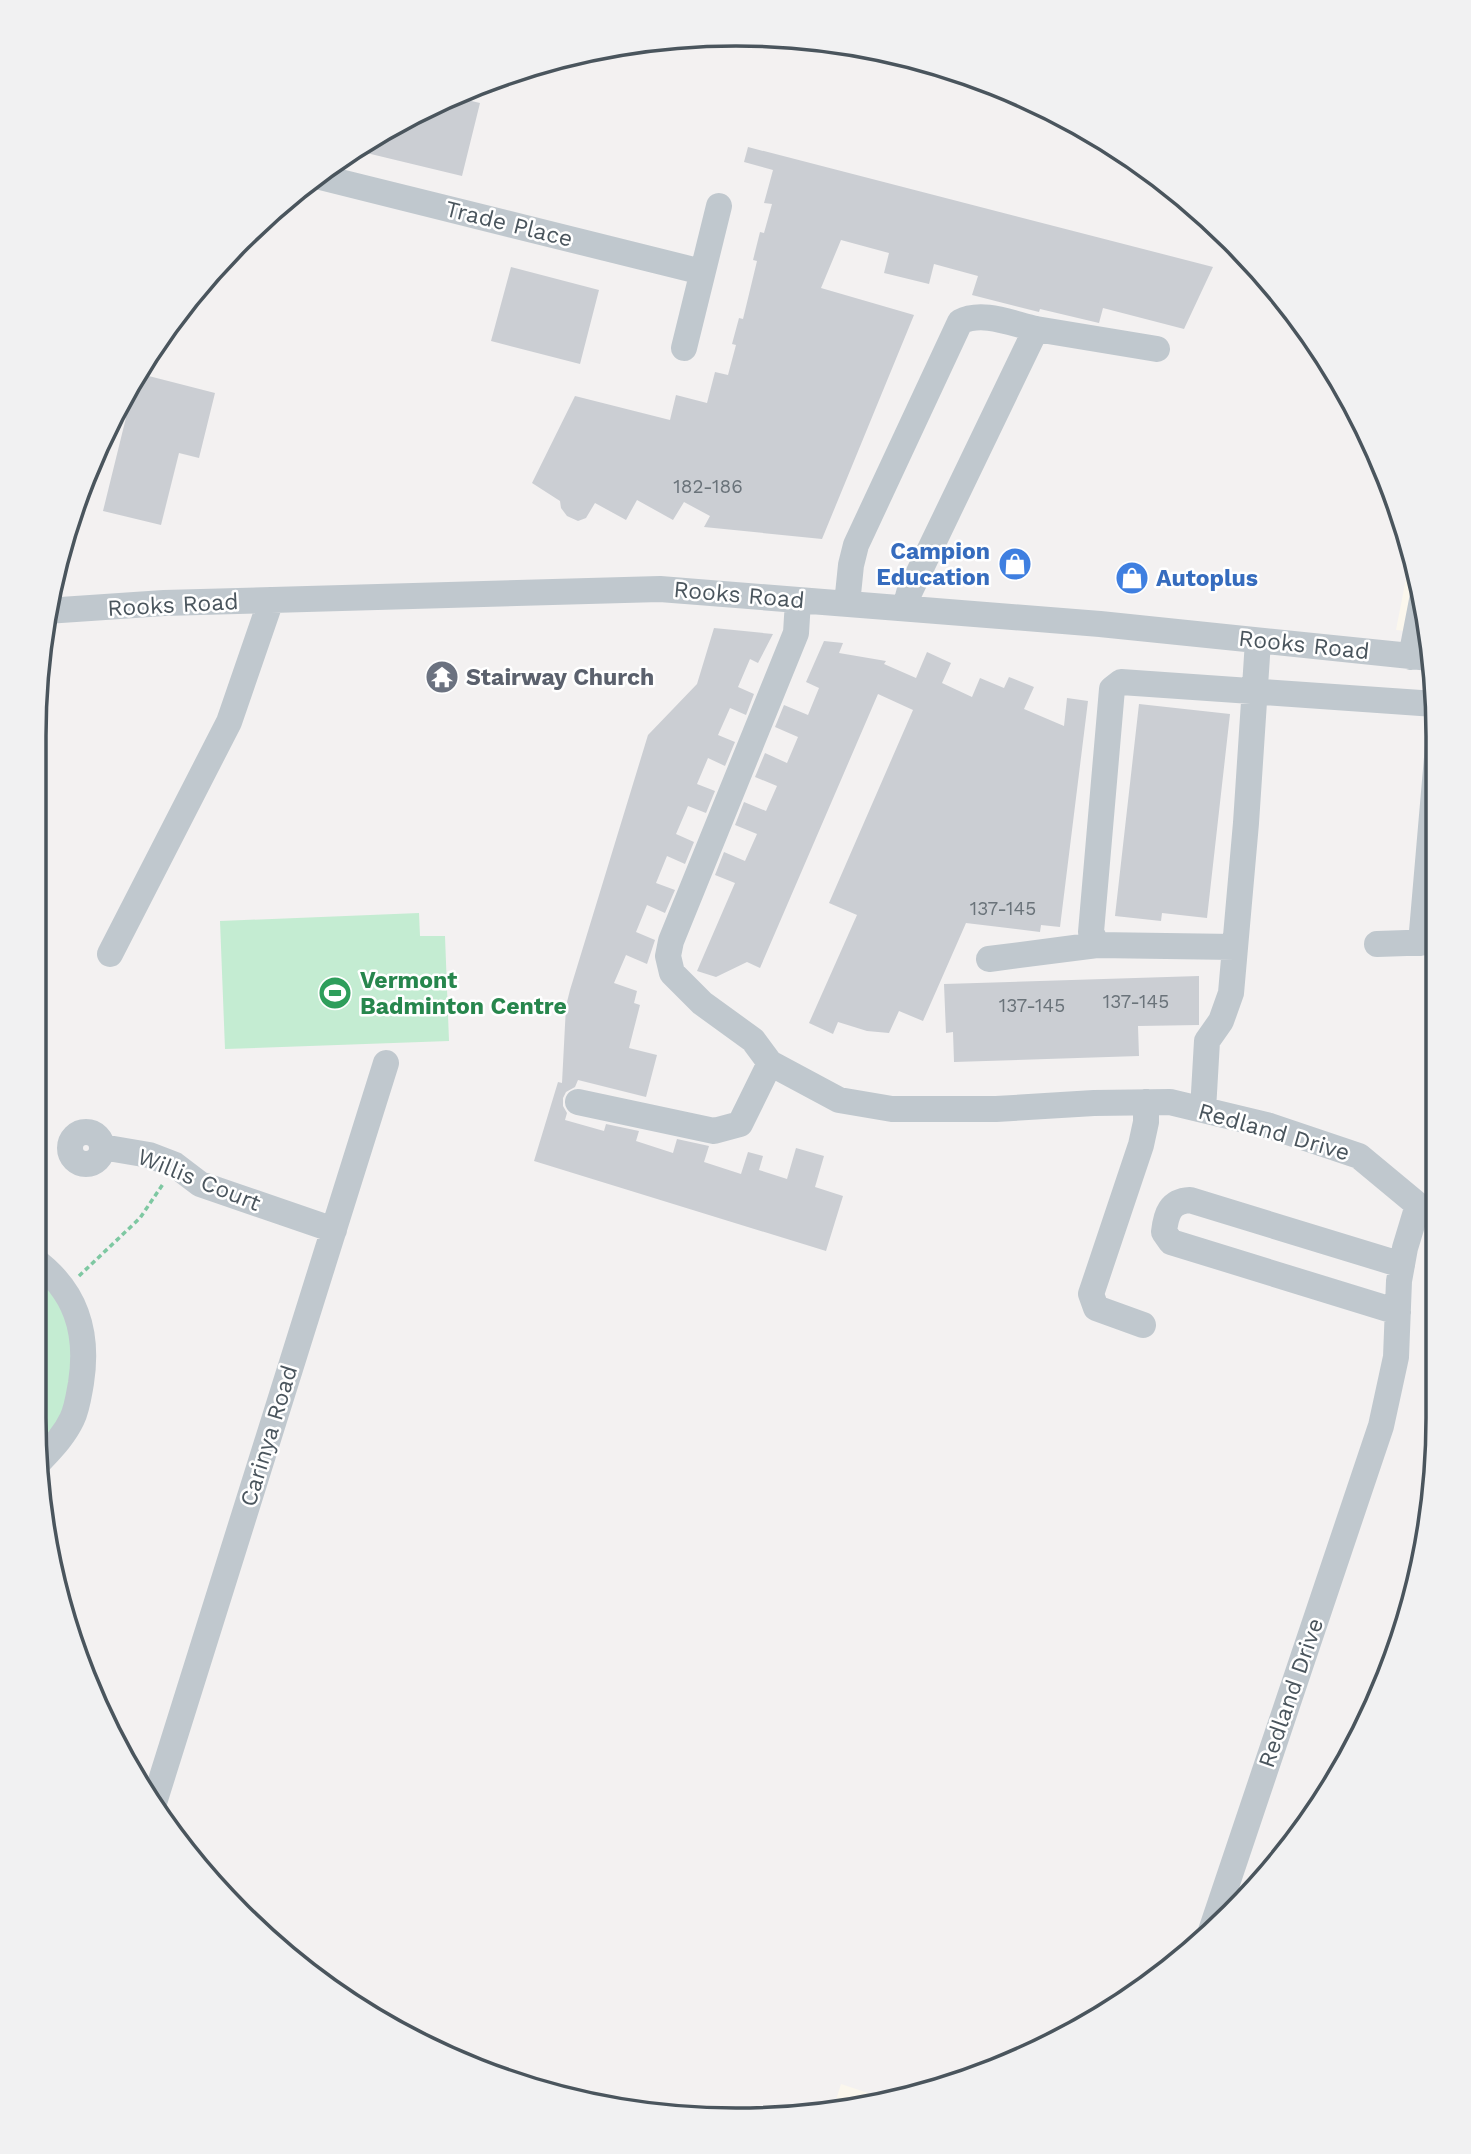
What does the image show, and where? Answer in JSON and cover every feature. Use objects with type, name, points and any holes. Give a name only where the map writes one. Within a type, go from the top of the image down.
[{"type":"street","name":"Trade Place","points":[[328,179],[702,272]]},
{"type":"street","points":[[684,348],[719,206]]},
{"type":"street","points":[[847,604],[856,545],[960,322],[970,317],[981,317],[1157,349]]},
{"type":"street","points":[[905,608],[909,593],[1036,329]]},
{"type":"street","name":"Rooks Road","points":[[57,610],[164,603],[660,589],[1100,624],[1421,657]]},
{"type":"street","points":[[110,954],[229,722],[271,600]]},
{"type":"street","name":"Redland Drive","points":[[798,601],[796,633],[681,914],[668,956],[672,973],[702,1003],[753,1040],[769,1063],[839,1100],[892,1110],[1170,1102],[1270,1126],[1359,1156],[1418,1205],[1402,1265],[1396,1357],[1381,1426],[1218,1911]]},
{"type":"street","points":[[1203,1110],[1207,1041],[1221,1021],[1230,993],[1258,641]]},
{"type":"street","points":[[1097,945],[1091,932],[1112,689],[1121,682],[1425,703]]},
{"type":"street","points":[[1377,944],[1426,943]]},
{"type":"street","points":[[989,959],[1097,945],[1235,947]]},
{"type":"street","name":"Carinya Road","points":[[157,1794],[386,1063]]},
{"type":"street","points":[[578,1102],[714,1131],[740,1124],[769,1063]]},
{"type":"street","points":[[1143,1325],[1096,1308],[1091,1294],[1141,1145],[1146,1122],[1146,1102]]},
{"type":"street","name":"Willis Court","points":[[102,1147],[149,1155],[175,1166],[200,1184],[334,1230]]},
{"type":"street","points":[[1398,1312],[1171,1242],[1164,1232],[1167,1216],[1174,1203],[1190,1200],[1402,1265]]},
{"type":"street","points":[[1271,1273],[1285,1229]]},
{"type":"street","points":[[46,1270],[64,1289],[77,1314],[84,1342],[84,1367],[73,1419],[47,1454]]},
{"type":"path","points":[[64,1289],[140,1218],[175,1166]]},
{"type":"shaded area","points":[[1406,576],[1418,632],[1396,630]]},
{"type":"shaded area","points":[[841,2084],[872,2094],[870,2095],[836,2101]]},
{"type":"green space","name":"Vermont Badminton Centre","points":[[419,913],[420,936],[445,936],[449,1041],[225,1049],[220,921]]},
{"type":"green space","points":[[46,1286],[70,1312],[80,1356],[60,1421],[46,1438]]},
{"type":"building","points":[[467,100],[480,103],[462,176],[367,153],[430,117]]},
{"type":"building","points":[[748,147],[1213,267],[1184,329],[1103,308],[1099,323],[1040,309],[1039,312],[972,295],[978,276],[934,264],[929,284],[884,273],[889,253],[841,240],[821,288],[914,315],[822,539],[704,527],[710,516],[684,502],[673,520],[637,500],[626,520],[595,503],[586,518],[578,521],[567,516],[560,501],[532,483],[575,396],[670,420],[676,395],[707,403],[715,372],[728,375],[736,345],[732,344],[739,318],[743,319],[757,261],[753,260],[760,232],[764,233],[772,204],[764,203],[773,170],[744,162]]},
{"type":"building","points":[[511,267],[599,290],[580,364],[491,341]]},
{"type":"building","points":[[147,376],[215,393],[199,458],[179,453],[161,525],[103,511],[128,409]]},
{"type":"building","points":[[714,628],[773,634],[758,663],[750,659],[738,687],[754,694],[746,715],[730,708],[718,735],[735,742],[725,766],[708,758],[697,784],[715,791],[706,813],[688,806],[676,834],[694,842],[685,864],[667,856],[656,883],[675,890],[665,913],[647,905],[636,932],[655,940],[647,964],[626,955],[614,983],[637,991],[634,1003],[640,1005],[629,1048],[657,1055],[646,1097],[578,1080],[575,1087],[566,1092],[563,1098],[567,1113],[565,1120],[604,1131],[606,1124],[639,1131],[636,1141],[673,1153],[677,1139],[709,1146],[704,1162],[741,1174],[748,1152],[763,1156],[759,1170],[787,1179],[796,1148],[824,1156],[815,1187],[843,1196],[826,1251],[534,1161],[558,1082],[562,1083],[566,1006],[570,990],[648,735],[697,684]]},
{"type":"building","points":[[824,641],[843,643],[839,653],[886,661],[884,664],[916,678],[927,652],[951,663],[942,683],[972,697],[980,678],[1004,688],[1009,677],[1034,687],[1024,709],[1064,726],[1067,698],[1088,701],[1060,927],[1041,925],[1040,932],[966,923],[923,1021],[899,1011],[889,1033],[867,1031],[838,1022],[833,1034],[809,1023],[857,915],[829,903],[913,710],[878,694],[760,968],[747,962],[716,977],[697,971],[735,883],[715,875],[724,852],[745,861],[757,834],[735,825],[744,802],[766,811],[777,786],[755,777],[765,753],[787,763],[798,737],[775,727],[784,705],[808,715],[819,688],[806,682]]},
{"type":"building","points":[[1139,704],[1230,714],[1207,918],[1162,913],[1161,921],[1115,916]]},
{"type":"building","points":[[1199,976],[1199,1025],[1138,1026],[1139,1056],[954,1062],[953,1032],[946,1033],[944,984]]},
{"type":"place","name":"Campion Education","points":[[1015,564]]},
{"type":"place","name":"Autoplus","points":[[1132,578]]},
{"type":"place","name":"Stairway Church","points":[[442,677]]},
{"type":"place","name":"Vermont Badminton Centre","points":[[335,993]]}]
